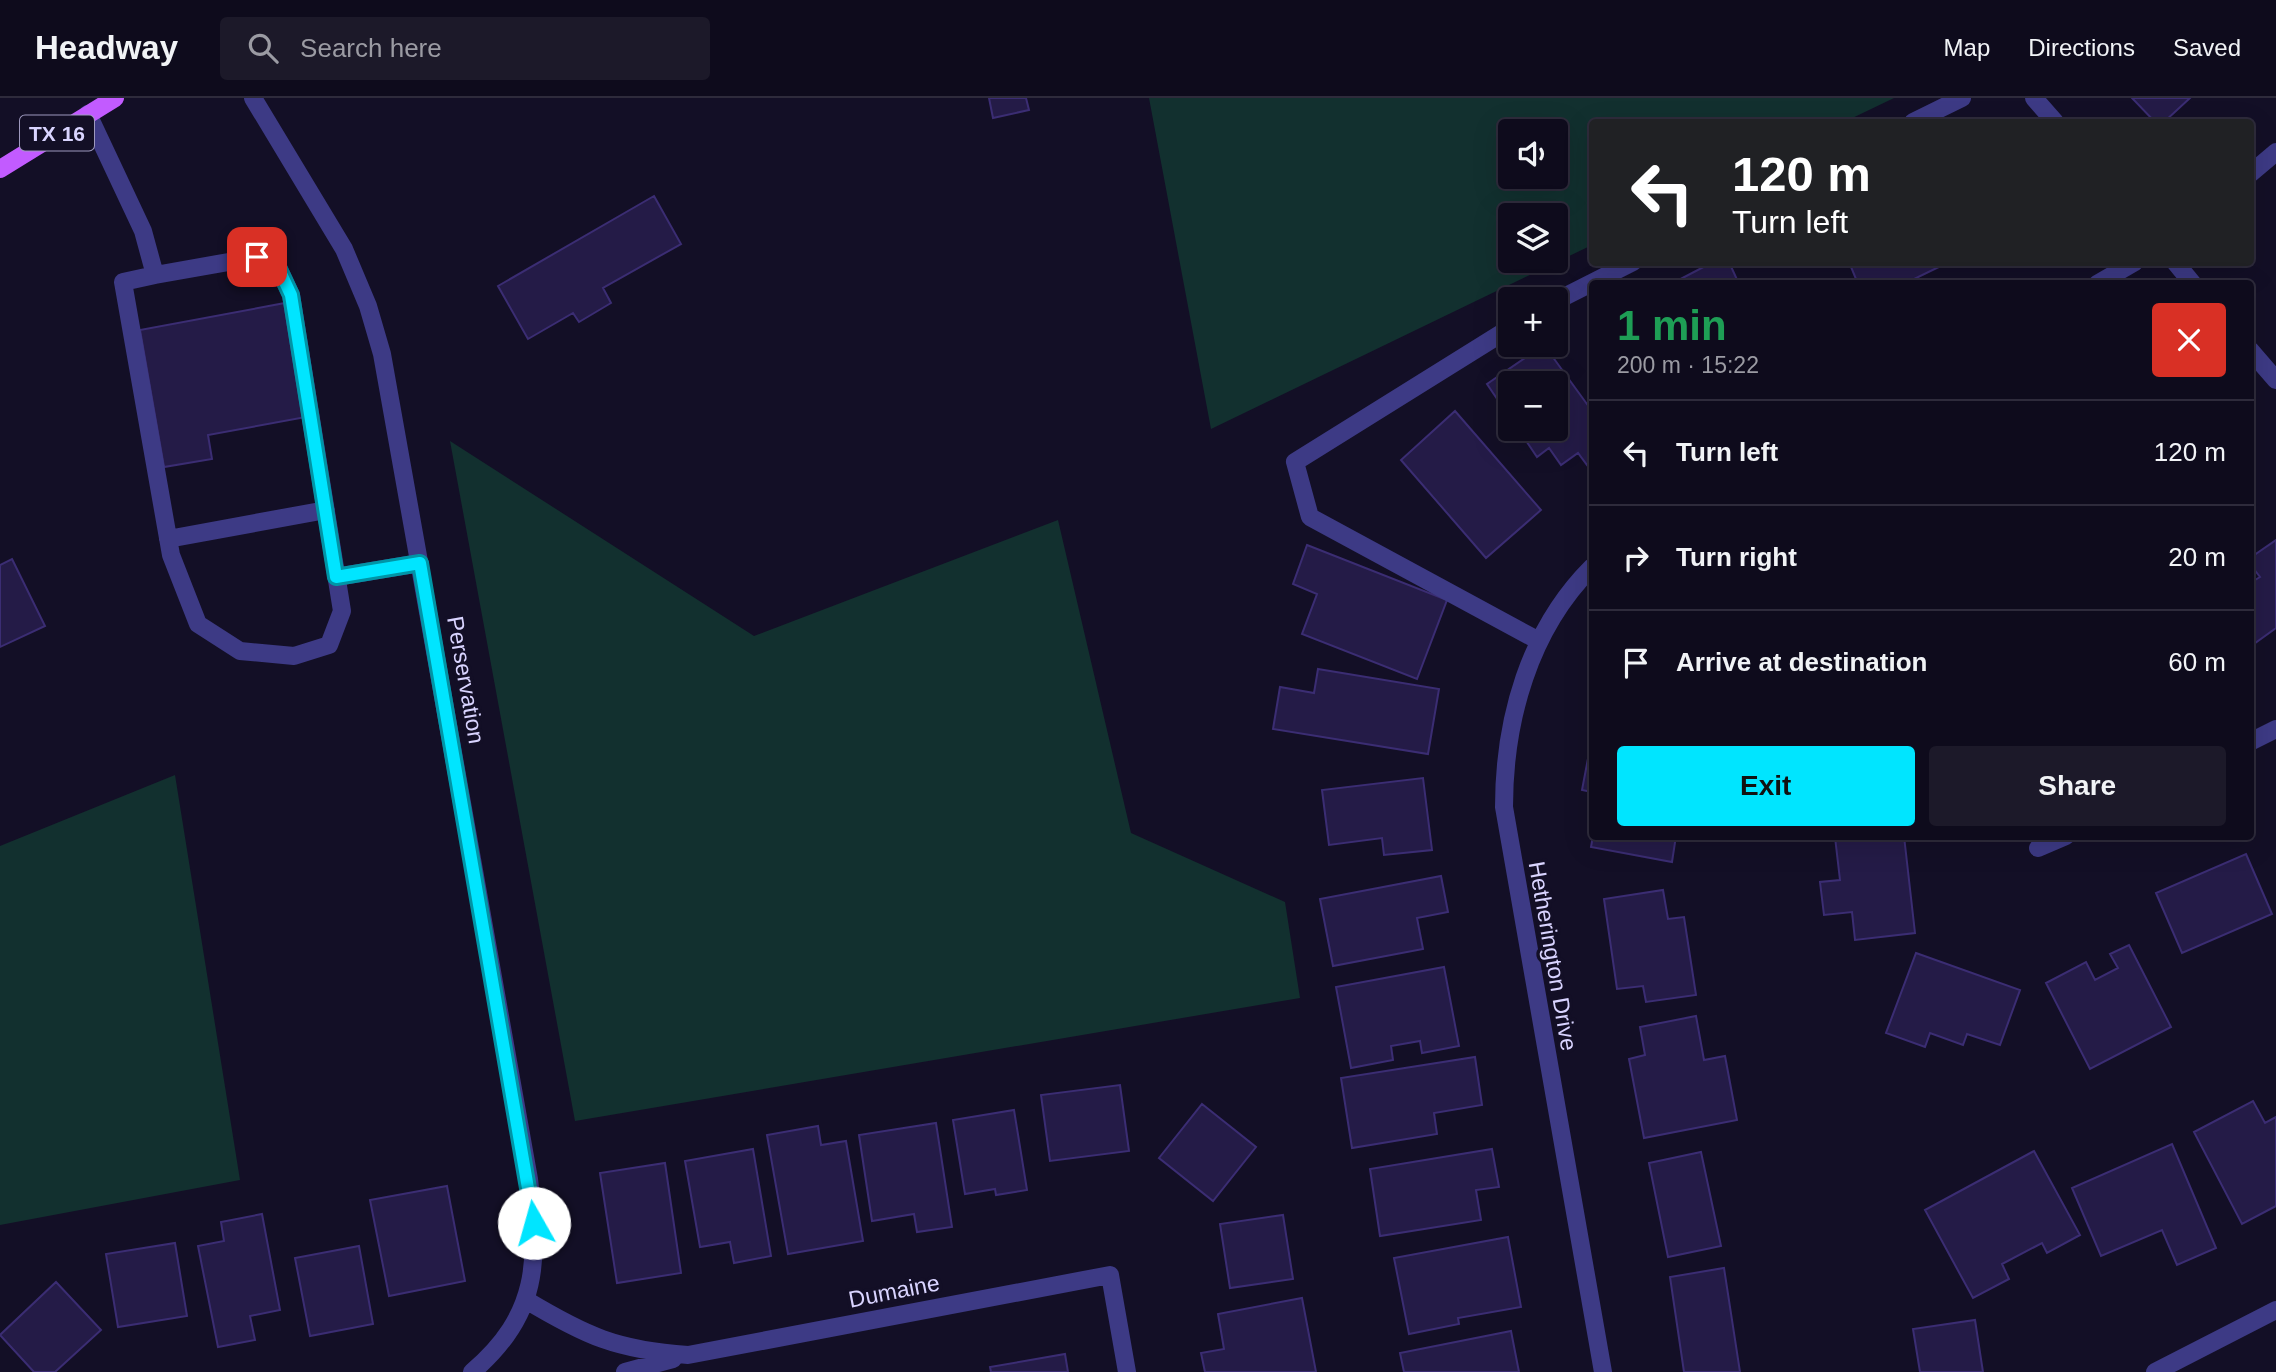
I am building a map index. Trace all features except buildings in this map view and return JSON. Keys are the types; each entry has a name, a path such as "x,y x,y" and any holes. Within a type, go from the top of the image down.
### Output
{"main road":[{"name":"TX 16","path":"0,169 115,98"}],"street":[{"name":"Perservation","path":"253,98 344,249 368,306 392,405 529,1179 535,1261 526,1300"},
{"path":"1919,119 1962,98"},
{"path":"2034,98 2052,119"},
{"path":"88,114 143,230 155,275"},
{"path":"2254,171 2276,152"},
{"path":"257,257 276,263 291,295 326,510 342,611 329,645 294,656 240,651 198,624 171,555 123,282 257,257"},
{"path":"1597,280 1625,266"},
{"path":"2103,280 2128,266"},
{"path":"2178,266 2190,280"},
{"path":"1568,295 1589,284"},
{"path":"1498,335 1294,462 1310,517 1539,641"},
{"path":"2254,355 2276,380"},
{"path":"168,539 326,510"},
{"path":"336,577 420,563"},
{"name":"Hetherington Drive","path":"1589,569 1576,583 1539,641 1515,705 1507,738 1504,807 1507,841 1603,1372"},
{"path":"2254,740 2276,729"},
{"path":"2038,848 2057,840"},
{"name":"Dumaine","path":"625,1372 688,1355 1110,1275 1127,1372"},
{"path":"472,1372 492,1355 511,1331 526,1300"},
{"name":"Dumaine","path":"526,1300 606,1343 649,1353 688,1355"},
{"path":"2155,1372 2276,1310"}],"green space":[{"path":"1149,98 1894,98 1850,119 1589,119 1589,246 1568,257 1568,203 1498,203 1498,273 1534,273 1505,287 1498,287 1498,290 1211,429"},
{"path":"450,441 754,636 1058,520 1131,833 1285,902 1300,998 575,1121"},
{"path":"175,775 240,1180 0,1225 0,846"}],"route":[{"path":"257,257 276,263 291,295 336,577 420,563 529,1179 534,1223"}]}
